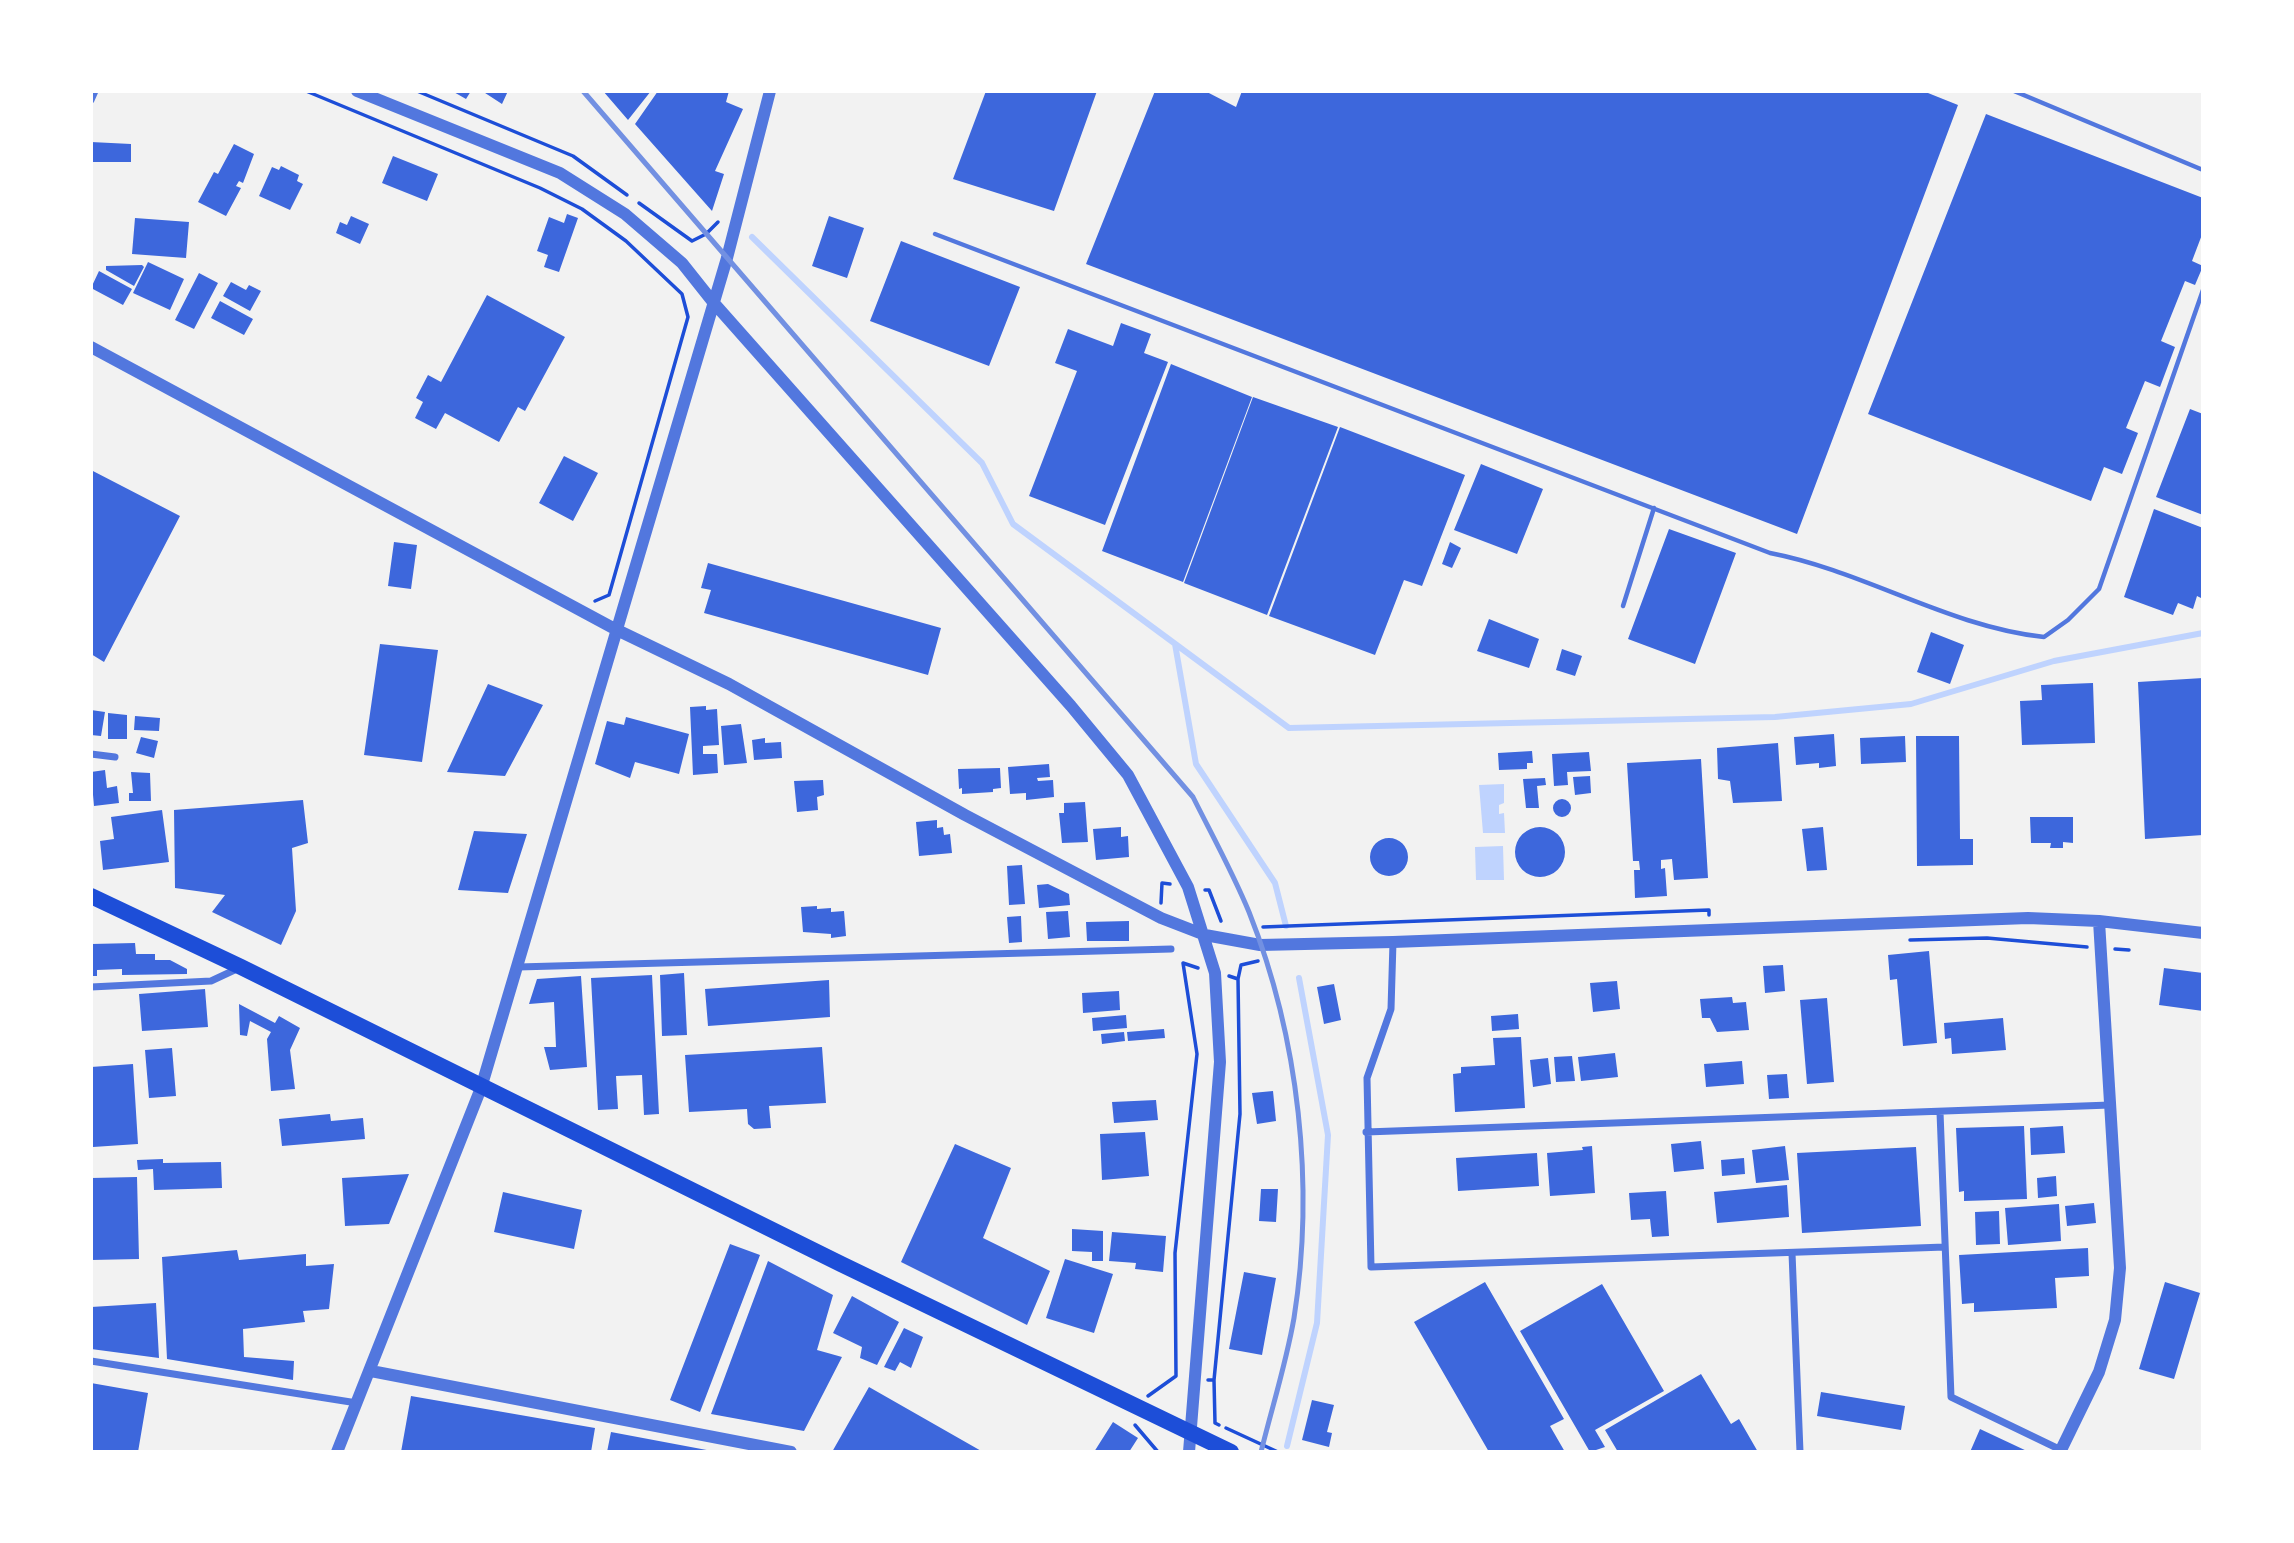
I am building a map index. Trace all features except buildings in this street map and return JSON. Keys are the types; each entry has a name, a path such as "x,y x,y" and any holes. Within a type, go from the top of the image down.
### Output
{"highway":[{"path":"91,896 1231,1452"}],"street":[{"path":"91,100 95,91"},
{"path":"357,91 560,173 625,214 682,263 713,302 1071,706 1128,775 1188,887 1215,973 1220,1062 1189,1452"},
{"path":"337,1452 481,1088 713,302 770,91"},
{"path":"91,348 615,629 729,684 1161,918 1205,935 1260,945 2028,918 2099,921 2203,933"},
{"path":"91,754 115,757"},
{"path":"1940,1112 1951,1397 2060,1451 2099,1373 2115,1320 2120,1268 2099,921"},
{"path":"1393,942 1391,1009 1367,1078 1366,1132 1371,1267 1945,1247"},
{"path":"518,967 1171,949"},
{"path":"91,987 211,981 241,967"},
{"path":"1366,1132 2110,1105"},
{"path":"1792,1254 1800,1452"},
{"path":"91,1361 358,1403"},
{"path":"371,1371 792,1452"}],"lane":[{"path":"2014,91 2203,170"},
{"path":"935,234 1770,553 1806,560 2007,633 2044,637 2068,620 2099,589 2203,290"},
{"path":"1623,606 1654,508"}],"path":[{"path":"306,91 527,183 582,209 626,241 682,293 688,317 609,595 594,601"},
{"path":"1273,927 1709,910 1711,930"},
{"path":"1904,940 1987,939 2129,950"},
{"path":"1238,979 1240,1114 1214,1381 1215,1423 1278,1452"},
{"path":"1150,1393 1176,1376 1214,1381"}],"water":[{"path":"1504,784 1504,803 1499,805 1499,814 1504,813 1505,833 1483,833 1479,785"},
{"path":"1503,846 1504,880 1476,880 1475,847"}],"waterway":[{"path":"752,237 982,463 1013,524 1289,728 1775,717 1911,704 2054,661 2203,633"},
{"path":"1175,644 1196,764 1275,883 1286,926"},
{"path":"1287,1446 1317,1323 1328,1135 1299,978"}],"railway":[{"path":"583,91 1193,797 1222,854 1249,912 1280,1010 1291,1061 1302,1164 1303,1216 1294,1318 1261,1452"}]}
